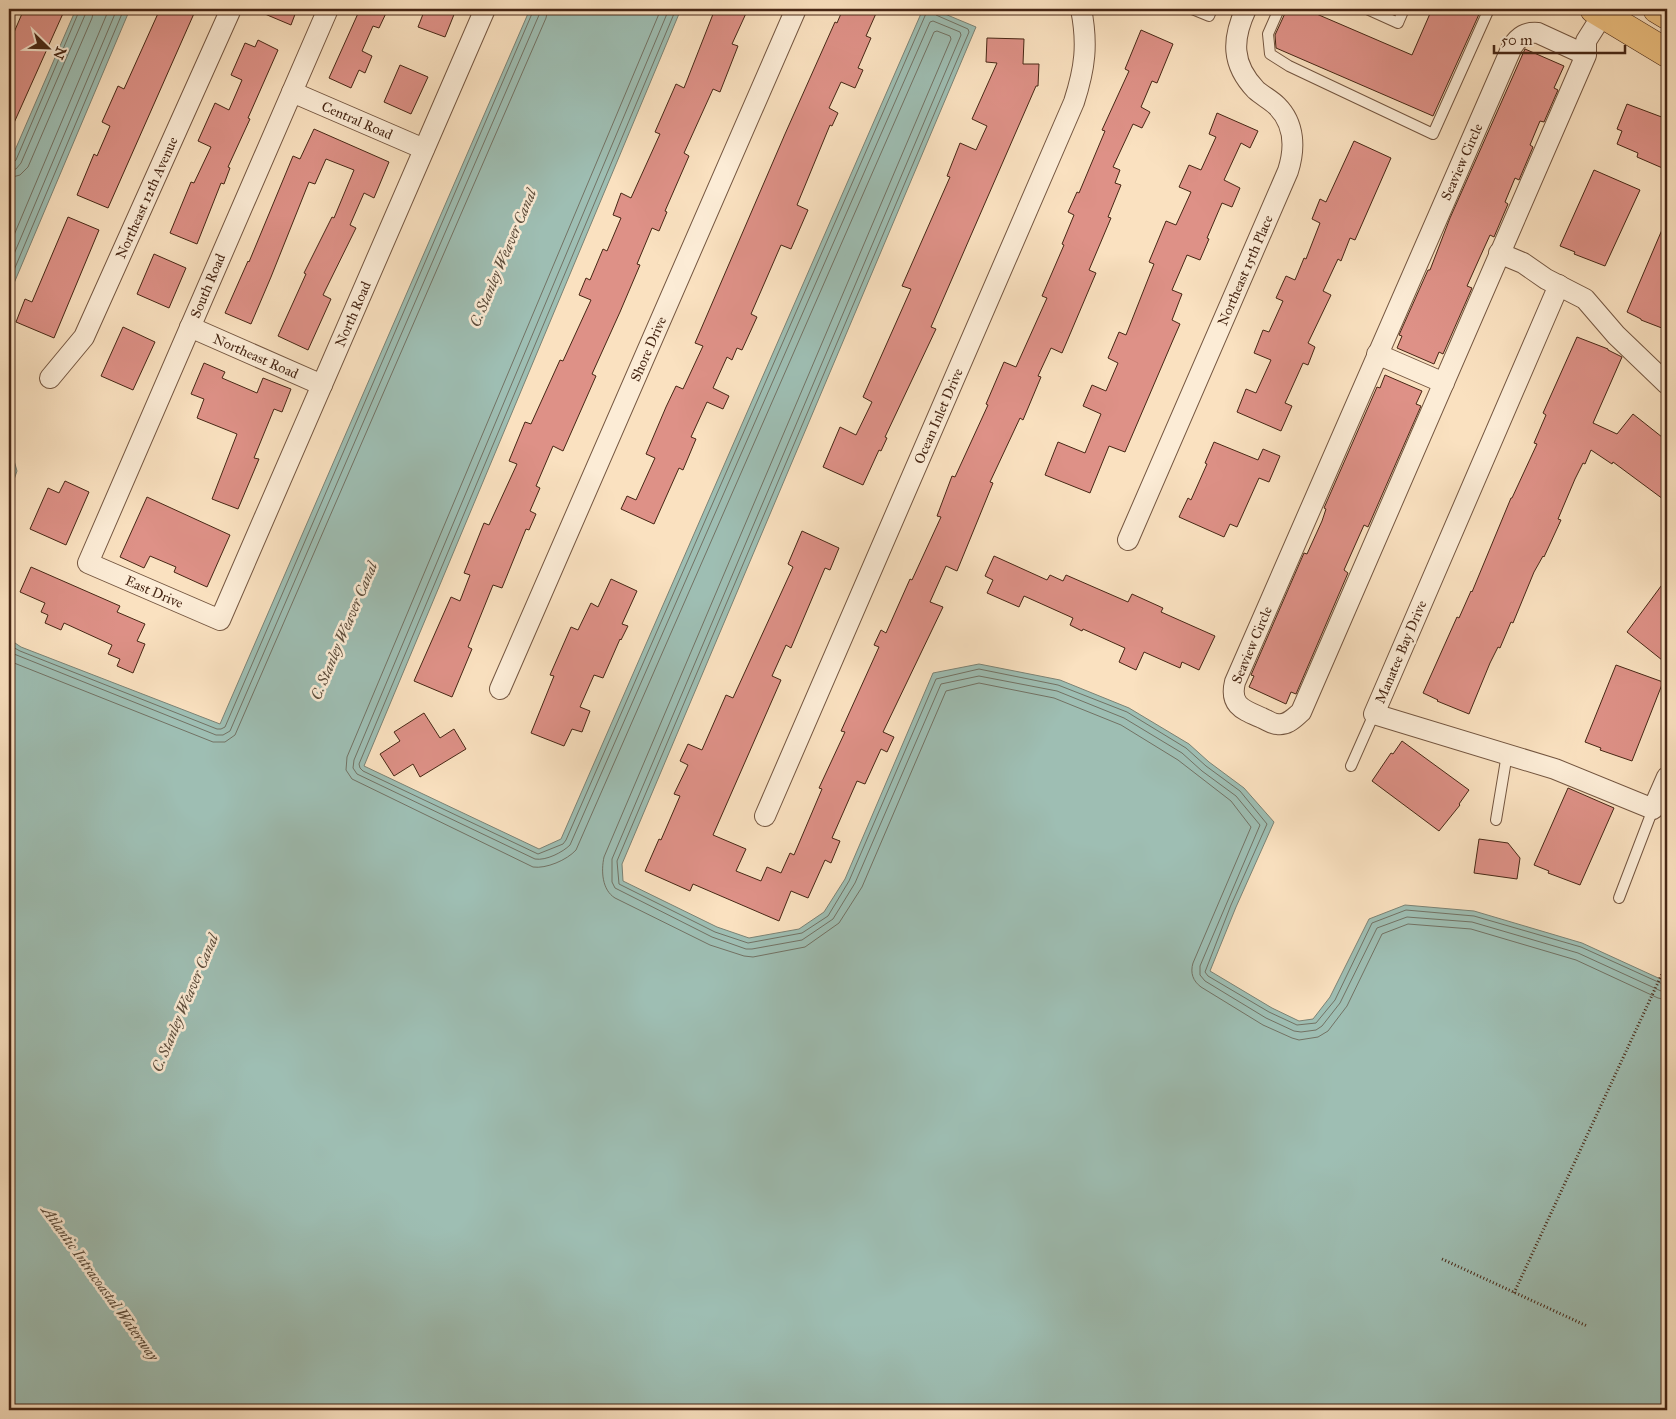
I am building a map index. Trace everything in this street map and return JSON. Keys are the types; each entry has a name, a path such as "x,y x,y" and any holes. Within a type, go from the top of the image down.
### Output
{"main road":[{"path":"1657,9 1667,15"},
{"path":"1599,12 1667,53"}],"street":[{"name":"Northeast 12th Avenue","path":"50,378 84,337 231,9"},
{"name":"South Road","path":"88,563 328,9"},
{"name":"North Road","path":"220,620 485,9"},
{"name":"Shore Drive","path":"500,689 796,9"},
{"name":"Ocean Inlet Drive","path":"765,816 1074,102 1082,79 1086,54 1085,30 1081,9"},
{"name":"Northeast 15th Place","path":"1128,540 1292,158 1293,144 1286,118 1278,107 1248,80 1239,62 1236,41 1238,27 1246,9"},
{"name":"Seaview Circle","path":"1586,55 1538,33 1530,32 1516,40 1235,682 1234,697 1238,705 1244,710 1277,724 1287,723 1301,712 1586,55 1586,40 1599,12"},
{"name":"Central Road","path":"292,92 424,150"},
{"path":"1499,253 1523,263 1546,279 1586,299 1616,335 1667,384"},
{"name":"Manatee Bay Drive","path":"1559,285 1374,714 1555,769 1653,809"},
{"name":"Northeast Road","path":"190,327 322,384"},
{"path":"1377,354 1444,383"},
{"name":"East Drive","path":"88,563 220,620"},
{"path":"1653,809 1667,777"}],"lane":[{"path":"1192,9 1209,16 1212,9"},
{"path":"1279,9 1268,34 1270,54 1289,66 1433,134 1488,9"},
{"path":"1367,9 1398,23 1404,9"},
{"path":"1351,766 1374,714"},
{"path":"1496,820 1506,754"},
{"path":"1619,898 1653,809"}],"path":[{"path":"1514,1293 1667,964"},
{"path":"1442,1259 1587,1326"}],"water":[{"path":"76,9 130,9 9,295 9,164"},
{"path":"530,9 681,9 364,766 539,849 561,839 923,9 933,9 976,27 622,864 623,881 717,927 749,938 799,929 824,912 845,879 933,673 979,664 1060,680 1129,708 1189,744 1209,762 1244,788 1274,822 1210,971 1272,1008 1299,1021 1313,1019 1330,997 1369,919 1405,905 1474,911 1582,943 1667,982 1667,1410 9,1410 9,639 21,647 220,724"},
{"path":"9,443 17,471 9,494"}],"building":[{"path":"24,9 65,9 9,134 9,44"},
{"path":"160,9 196,9 108,208 77,195 94,154 97,156 110,126 102,122 118,86 124,89"},
{"path":"253,9 297,9 291,25"},
{"path":"360,9 388,9 379,28 373,26 362,51 372,56 365,73 359,70 351,88 329,78"},
{"path":"425,9 447,9 455,12 445,37 418,27"},
{"path":"715,9 748,9 732,44 738,46 720,92 713,89 684,153 689,156 665,211 667,212 659,231 652,228 637,264 640,265 592,374 596,376 563,451 553,446 536,486 540,488 530,511 536,514 529,530 526,529 502,588 493,585 468,647 472,649 452,697 414,681 451,597 460,601 470,575 464,573 484,523 489,525 517,464 509,461 525,422 531,424 560,360 563,361 591,300 579,295 586,278 590,280 603,249 607,251 621,218 613,215 621,193 631,198 660,134 655,132 676,84 684,88"},
{"path":"843,9 878,9 866,36 871,38 858,68 863,70 855,88 841,82 829,108 838,113 832,126 830,125 797,205 808,210 791,249 781,245 751,314 757,317 742,350 737,348 732,360 727,357 713,388 729,396 723,409 707,402 691,437 696,439 683,470 679,468 654,524 621,509 627,496 636,500 655,458 646,454 676,386 683,389 703,346 695,343 785,134 835,22 837,23"},
{"path":"1287,9 1305,9 1412,55 1432,9 1473,9 1480,12 1433,116 1276,48 1275,35"},
{"path":"1141,30 1173,44 1157,83 1152,81 1141,107 1150,112 1142,128 1133,124 1113,167 1120,170 1115,183 1121,185 1108,217 1111,218 1089,270 1096,273 1062,353 1051,348 1038,376 1041,377 1023,420 1020,418 990,482 993,483 957,571 946,566 930,602 943,607 883,732 894,737 887,752 881,749 865,784 857,781 832,838 840,841 831,863 825,860 808,898 791,891 779,921 693,884 690,891 645,871 680,796 674,794 688,765 680,761 688,744 702,750 726,695 733,698 793,567 788,564 802,531 839,548 830,570 825,568 791,648 786,645 772,676 781,680 713,835 746,849 736,871 761,881 767,867 781,873 790,853 794,855 822,789 819,788 845,732 841,731 879,647 874,645 881,630 886,633 941,517 937,516 952,476 955,477 988,405 986,404 1004,362 1016,367 1047,298 1042,296 1064,245 1062,244 1074,215 1068,212 1077,192 1079,193 1105,131 1102,130 1129,71 1125,69"},
{"path":"987,38 1024,39 1023,64 1039,64 1038,86 1036,86 931,327 936,329 885,437 887,438 881,451 879,450 863,485 823,467 840,427 856,435 872,402 863,397 911,289 902,286 950,177 947,176 960,143 976,150 987,126 972,119 997,63 986,62"},
{"path":"258,40 278,50 228,167 230,168 224,184 221,183 197,244 170,233 191,182 194,183 211,147 198,141 215,103 229,110 242,80 231,75 245,43 255,47"},
{"path":"1525,49 1564,66 1554,88 1558,90 1544,122 1540,121 1530,145 1533,147 1519,180 1515,178 1505,202 1508,204 1494,237 1490,235 1467,286 1472,288 1443,354 1439,352 1434,364 1397,348 1402,336 1399,335 1428,270 1430,270 1450,218"},
{"path":"400,65 428,77 411,114 384,102"},
{"path":"1627,104 1667,119 1667,170 1637,157 1638,153 1617,144 1622,131 1617,129"},
{"path":"1217,113 1258,131 1250,148 1241,143 1224,180 1240,188 1232,207 1222,203 1200,260 1187,255 1172,290 1182,294 1172,320 1180,324 1125,452 1109,446 1090,493 1045,475 1058,442 1085,453 1101,414 1083,406 1092,385 1106,391 1118,363 1108,358 1119,332 1126,335 1154,264 1149,262 1166,221 1176,225 1191,192 1179,187 1189,165 1201,170 1216,137 1209,134"},
{"path":"314,129 389,162 374,198 364,193 350,225 356,228 323,295 331,299 308,350 278,336 306,274 304,273 332,217 334,218 354,170 326,159 315,184 309,182 251,324 225,313 249,262 293,156 300,159"},
{"path":"1354,141 1391,158 1355,240 1350,238 1341,261 1338,259 1323,291 1331,295 1308,343 1315,347 1308,365 1303,363 1285,403 1292,406 1281,431 1237,412 1246,389 1256,393 1271,360 1254,353 1263,330 1269,332 1283,301 1276,298 1286,276 1295,280 1304,258 1306,259 1320,223 1312,219 1320,199 1326,202"},
{"path":"1594,170 1640,190 1605,266 1574,254 1575,252 1560,246"},
{"path":"68,217 99,230 54,338 16,322 25,299 32,302"},
{"path":"1667,218 1667,330 1641,320 1627,312"},
{"path":"154,254 186,268 169,308 137,294"},
{"path":"123,327 155,342 133,390 101,376"},
{"path":"1577,337 1608,349 1622,357 1593,423 1617,434 1633,414 1667,441 1667,502 1613,462 1612,464 1591,450 1585,464 1583,463 1575,479 1558,519 1561,520 1544,557 1534,572 1513,623 1511,622 1500,648 1498,647 1490,663 1469,714 1423,693 1457,617 1459,618 1472,592 1511,498 1537,444 1534,443 1546,415 1543,413"},
{"path":"204,363 225,372 222,378 257,393 263,378 291,389 282,412 274,409 254,458 259,459 238,509 212,499 237,434 197,418 204,399 191,394"},
{"path":"1385,375 1422,391 1416,404 1421,406 1368,527 1364,525 1344,570 1348,573 1296,694 1291,692 1286,704 1249,687 1254,676 1251,675 1304,553 1307,554 1322,521 1326,509 1324,508 1377,387 1380,388"},
{"path":"1214,442 1258,460 1263,449 1280,456 1269,482 1259,478 1237,527 1230,524 1224,537 1179,517 1188,498 1191,500 1207,464 1205,463"},
{"path":"65,481 89,492 66,545 30,529 48,488 59,493"},
{"path":"147,497 230,535 207,587 174,572 176,567 150,556 144,568 120,557"},
{"path":"994,556 1047,580 1050,575 1063,581 1066,575 1128,602 1132,594 1163,608 1161,612 1215,636 1199,670 1182,662 1180,668 1144,652 1136,670 1119,662 1125,648 1070,625 1073,618 1024,596 1019,607 987,593 993,580 985,576"},
{"path":"31,567 120,606 117,612 145,624 137,641 145,644 133,673 117,666 120,659 108,654 112,645 64,623 61,630 45,623 48,615 41,612 45,603 20,592"},
{"path":"1667,578 1667,664 1627,632"},
{"path":"611,579 637,591 622,624 628,626 620,639 603,678 594,675 580,707 590,711 582,732 572,729 564,746 531,733 554,676 550,675 571,627 578,630 591,603 598,607"},
{"path":"1616,665 1663,682 1632,761 1600,750 1601,748 1585,742"},
{"path":"424,713 440,738 454,729 466,749 420,777 413,764 394,776 380,754 400,741 394,732"},
{"path":"1402,741 1469,790 1460,805 1439,831 1372,781 1391,753 1393,754"},
{"path":"1568,788 1614,808 1580,885 1548,873 1549,871 1534,865"},
{"path":"1479,839 1508,843 1520,858 1517,879 1474,873"}],"water label":[{"name":"C. Stanley Weaver Canal","path":"503,258"},
{"name":"C. Stanley Weaver Canal","path":"344,631"},
{"name":"C. Stanley Weaver Canal","path":"185,1003"},
{"name":"Atlantic Intracoastal Waterway","path":"100,1283"}]}
